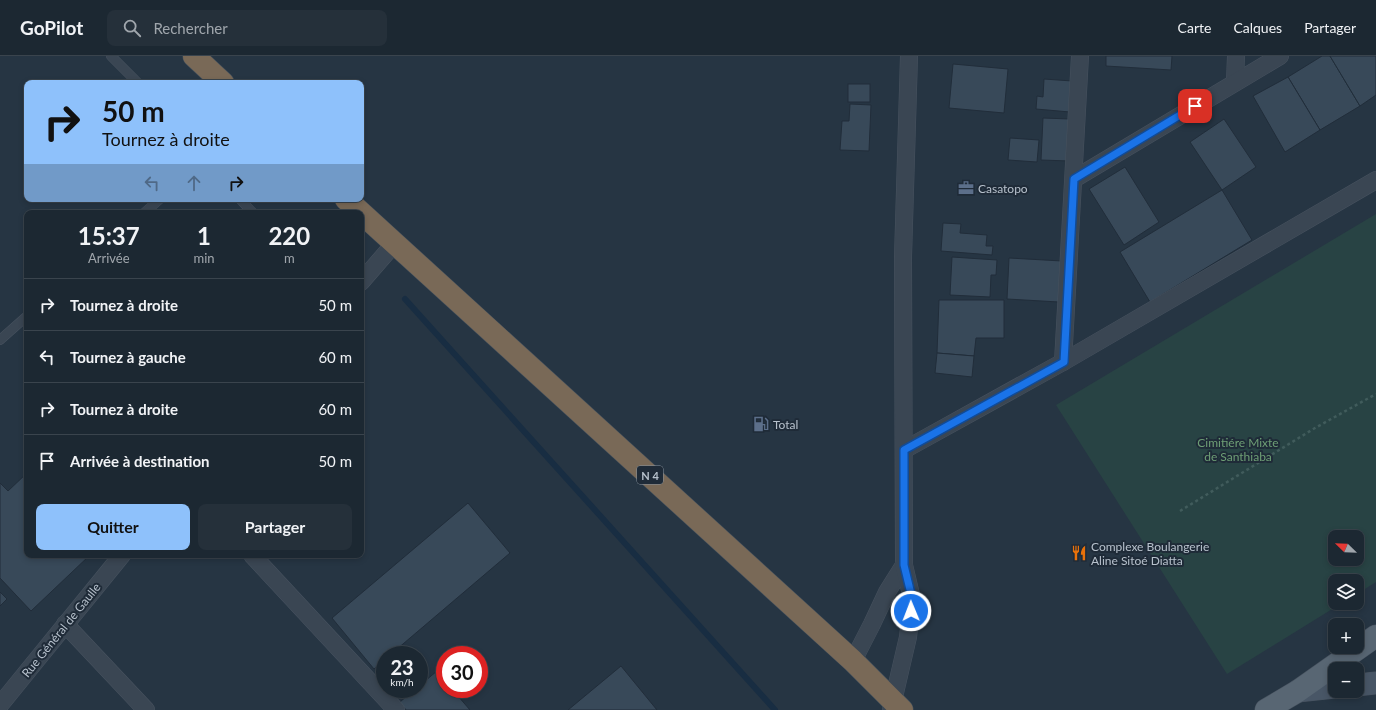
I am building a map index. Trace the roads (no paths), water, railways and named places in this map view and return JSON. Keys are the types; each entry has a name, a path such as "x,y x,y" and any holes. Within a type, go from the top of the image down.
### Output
{"highway":[{"path":"194,56 219,80"},
{"name":"N 4","path":"349,202 358,210"},
{"name":"N 4","path":"364,216 853,661 895,707"}],"main road":[{"path":"1364,644 1376,636"},
{"path":"1266,710 1298,691 1349,654"}],"street":[{"path":"895,707 908,637 912,598 904,565 903,264 909,56"},
{"path":"1064,362 1080,56"},
{"path":"1236,56 1236,82"},
{"path":"1074,179 1280,56"},
{"path":"904,450 1064,362 1376,180"},
{"path":"364,279 394,244"},
{"name":"Rue Général de Gaulle","path":"0,705 120,558"},
{"path":"255,558 396,710"},
{"path":"853,661 887,592 904,565"},
{"path":"65,624 146,710"},
{"path":"1364,652 1376,651"},
{"path":"1364,684 1376,683"},
{"path":"1298,691 1328,688"}],"lane":[{"path":"111,56 135,80"},
{"path":"147,210 157,202"},
{"path":"243,202 250,210"},
{"path":"0,340 24,319"}],"waterway":[{"path":"405,299 775,710"}],"place":[{"name":"Casatopo","path":"966,188"},
{"name":"Total","path":"761,424"},
{"name":"Complexe Boulangerie Aline Sitoé Diatta","path":"1079,553"}],"park label":[{"name":"Cimitiére Mixte de Santhiaba","path":"1238,449"}]}
